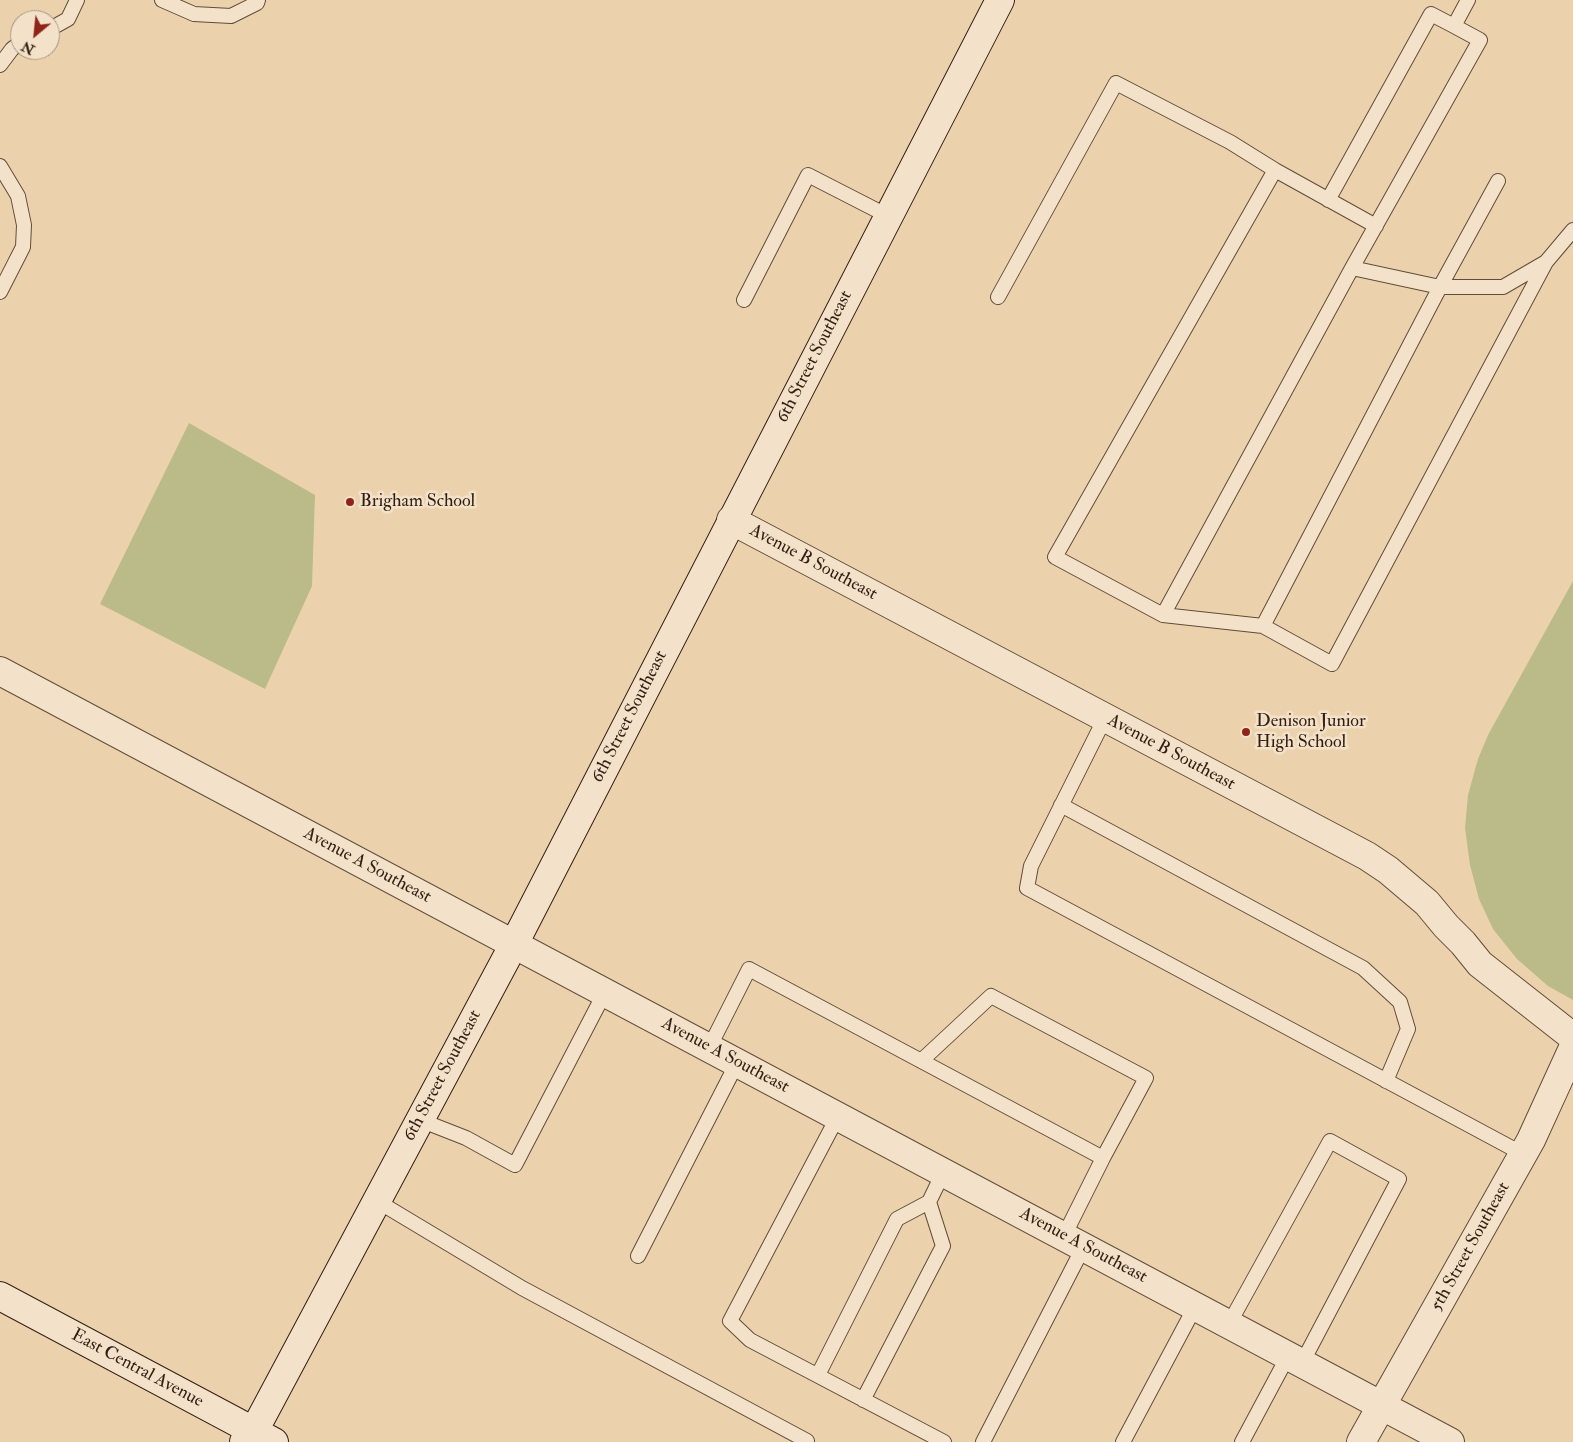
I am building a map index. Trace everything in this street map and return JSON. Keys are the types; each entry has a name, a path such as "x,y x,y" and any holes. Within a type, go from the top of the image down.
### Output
{"street":[{"name":"6th Street Southeast","path":"257,1438 377,1201 514,944 1000,0"},
{"name":"Avenue B Southeast","path":"731,520 1367,856 1388,870 1427,903 1480,964 1573,1037"},
{"name":"Avenue A Southeast","path":"0,670 1450,1442"},
{"name":"5th Street Southeast","path":"1361,1442 1531,1140 1573,1048"},
{"name":"East Central Avenue","path":"0,1296 257,1438"}],"lane":[{"path":"60,23 68,19 77,0"},
{"path":"162,0 194,14 231,16 258,0"},
{"path":"1454,26 1468,0"},
{"path":"1163,615 1352,268 1480,40 1431,14 1328,200"},
{"path":"0,65 10,52"},
{"path":"998,297 1116,83 1230,142 1275,170 1376,226"},
{"path":"0,166 18,196 24,225 23,248 0,292"},
{"path":"1275,170 1055,557 1163,615 1262,626 1332,664 1546,262 1573,230"},
{"path":"744,300 808,175 888,216"},
{"path":"1262,626 1440,287 1498,181"},
{"path":"1352,268 1440,287 1503,287 1546,262"},
{"path":"1105,718 1031,866 1027,888 1523,1154"},
{"path":"1061,805 1363,968 1400,1002 1408,1029 1386,1081"},
{"path":"708,1048 749,969 1102,1158"},
{"path":"420,1120 466,1138 515,1165 604,992"},
{"path":"921,1061 991,996 1146,1078 1102,1158 1074,1241 983,1442"},
{"path":"638,1256 737,1063"},
{"path":"838,1116 730,1321 750,1340 944,1442"},
{"path":"1229,1324 1330,1141 1399,1179 1295,1360 1242,1442"},
{"path":"818,1375 897,1219 929,1202 943,1172"},
{"path":"377,1201 531,1292 807,1441"},
{"path":"863,1400 943,1246 929,1202"},
{"path":"1123,1442 1195,1306"}],"green space":[{"path":"189,423 315,495 312,586 265,689 100,604"},
{"path":"1573,581 1573,1000 1548,986 1517,959 1493,929 1479,899 1470,865 1465,828 1468,795 1478,759 1488,735"}],"place":[{"name":"Brigham School","path":"350,502"},
{"name":"Denison Junior High School","path":"1246,732"}]}
